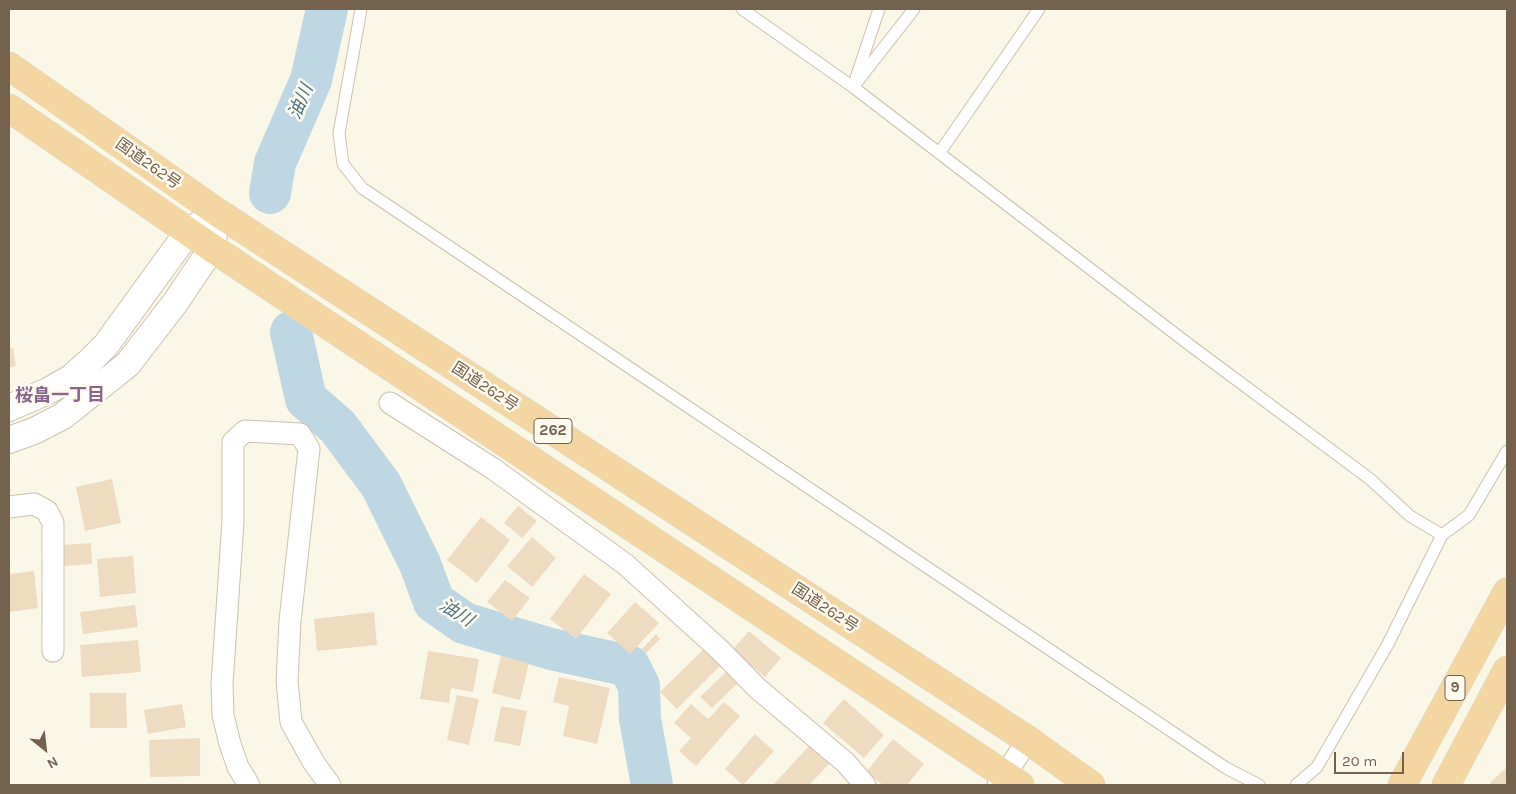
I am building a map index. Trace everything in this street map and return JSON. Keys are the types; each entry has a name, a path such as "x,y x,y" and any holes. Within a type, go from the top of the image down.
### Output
{"highway":[{"name":"国道262号","path":"13,69 217,212 1028,740 1091,785"},
{"name":"国道262号","path":"9,108 188,232 1007,782"},
{"name":"9","path":"1402,785 1507,592"},
{"name":"9","path":"1446,785 1507,670"}],"street":[{"path":"9,408 22,404 64,382 90,361 106,345 188,232 217,212"},
{"path":"9,440 34,431 63,416 128,364 175,303 212,248 217,212"},
{"path":"390,403 492,468 625,564 720,650 757,688 846,762 865,785"},
{"path":"249,785 238,767 230,744 223,715 222,684 233,521 233,442 245,431 300,434 309,449 290,621 287,681 291,722 314,763 330,785"},
{"path":"9,507 34,504 47,511 53,523 53,651"},
{"path":"1007,782 1028,740"}],"lane":[{"path":"361,9 339,133 343,164 362,188 1226,768 1259,785"},
{"path":"742,9 853,87 940,152 1191,346 1370,479 1410,516 1442,536"},
{"path":"853,87 879,9"},
{"path":"853,87 914,9"},
{"path":"940,152 1039,9"},
{"path":"1296,785 1317,767 1388,644 1442,536 1469,515 1507,451"}],"building":[{"path":"13,348 16,366 9,368 9,349"},
{"path":"112,479 121,523 85,531 76,487"},
{"path":"518,506 537,521 522,538 504,523"},
{"path":"481,517 510,540 477,583 447,560"},
{"path":"532,537 556,558 532,587 507,566"},
{"path":"91,543 92,564 64,566 62,545"},
{"path":"133,556 136,593 100,597 97,559"},
{"path":"34,571 38,608 9,612 9,574"},
{"path":"584,574 611,594 576,639 550,619"},
{"path":"505,580 530,598 512,621 487,602"},
{"path":"635,602 659,623 630,654 607,633"},
{"path":"135,605 138,627 83,634 80,612"},
{"path":"374,612 377,645 317,651 314,619"},
{"path":"749,631 781,658 765,677 732,650"},
{"path":"656,634 660,639 646,653 642,649"},
{"path":"138,640 141,672 82,677 80,645"},
{"path":"706,647 722,664 677,709 660,692"},
{"path":"428,651 479,659 473,692 451,688 449,703 420,699"},
{"path":"501,656 529,663 520,700 492,693"},
{"path":"730,668 742,679 712,708 700,697"},
{"path":"559,677 610,688 597,744 563,736 569,706 553,702"},
{"path":"90,693 126,693 127,728 90,728"},
{"path":"457,695 479,699 469,745 447,740"},
{"path":"844,699 884,735 864,758 823,723"},
{"path":"724,702 740,716 696,766 679,751 691,738 674,723 691,704 708,719"},
{"path":"182,704 186,727 148,734 144,710"},
{"path":"501,706 527,711 520,746 494,741"},
{"path":"755,734 774,751 743,785 725,769"},
{"path":"200,738 200,776 150,777 149,740"},
{"path":"893,739 924,764 907,785 883,785 866,772"},
{"path":"810,745 830,763 809,785 773,785"},
{"path":"1507,767 1507,785 1492,785 1490,783"}],"waterway":[{"name":"油川","path":"270,193 275,163 311,80 327,9"},
{"name":"油川","path":"291,332 306,399 338,427 381,485 420,564 434,602 464,623 551,649 629,666 639,686 640,719 652,785"}],"district":[{"name":"桜畠一丁目","path":"60,396"}]}
